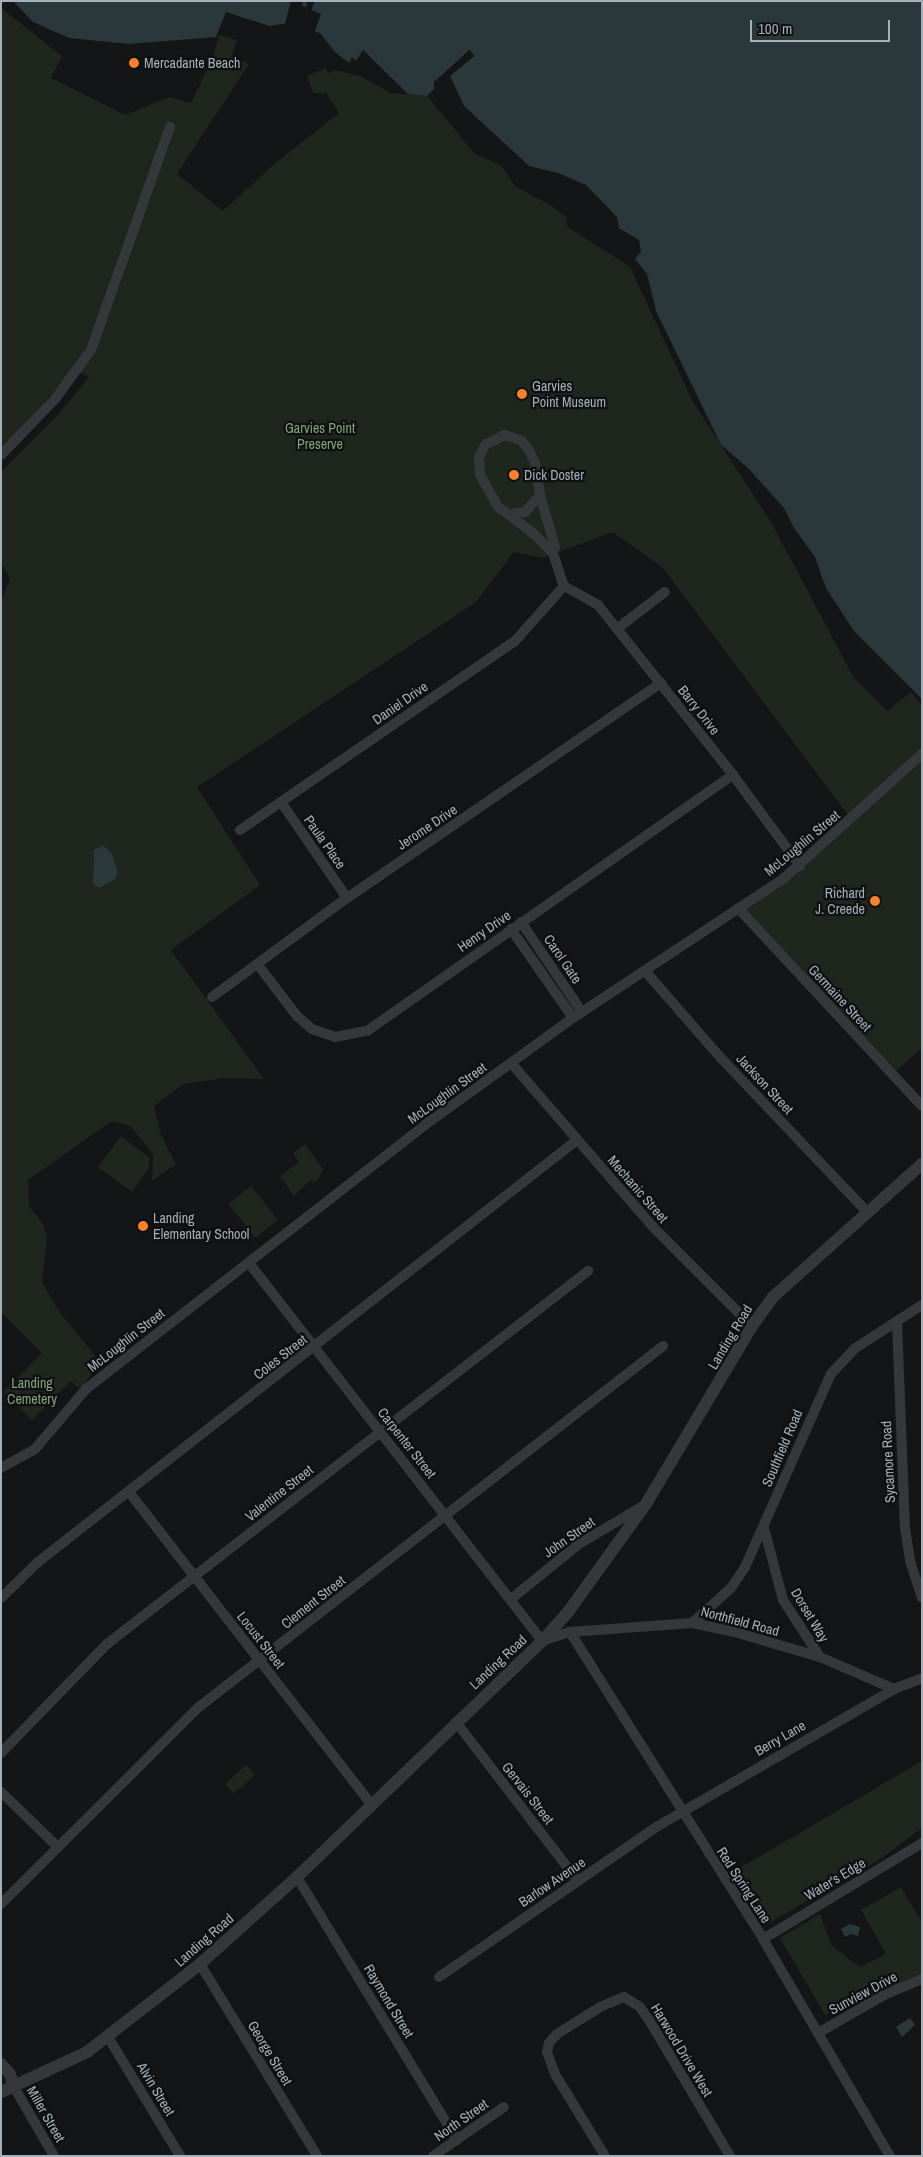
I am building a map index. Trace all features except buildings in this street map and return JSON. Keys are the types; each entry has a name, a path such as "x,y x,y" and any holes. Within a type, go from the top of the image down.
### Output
{"street":[{"path":"1,455 75,374 91,350 170,127"},
{"path":"553,553 554,547 540,495 535,463 522,441 505,435 490,440 479,457 480,474 493,502 533,532 553,553 564,586"},
{"path":"508,514 525,512 540,495"},
{"name":"Barry Drive","path":"564,586 598,605 618,628 733,775 800,866"},
{"name":"Daniel Drive","path":"240,830 515,641 564,586"},
{"path":"618,628 665,592"},
{"name":"Jerome Drive","path":"212,997 347,898 661,683"},
{"name":"McLoughlin Street","path":"1,1468 34,1449 86,1389 425,1125 578,1015 800,866 922,754"},
{"name":"Henry Drive","path":"258,965 308,1026 335,1037 355,1035 367,1031 733,775"},
{"name":"Paula Place","path":"281,802 347,898"},
{"name":"Germaine Street","path":"738,908 922,1106"},
{"name":"Carol Gate","path":"521,922 578,1015"},
{"name":"Carol Gate","path":"511,929 578,1015"},
{"name":"Jackson Street","path":"645,971 721,1058 867,1212"},
{"name":"Mechanic Street","path":"511,1063 655,1230 752,1326"},
{"name":"Coles Street","path":"1,1598 38,1562 314,1348 577,1140"},
{"name":"Landing Road","path":"1,2092 77,2058 108,2037 200,1964 297,1877 542,1641 568,1612 646,1504 752,1326 796,1274 922,1164"},
{"name":"Carpenter Street","path":"249,1263 542,1641"},
{"name":"Valentine Street","path":"1,1753 107,1644 588,1271"},
{"name":"Southfield Road","path":"692,1623 731,1588 764,1528 831,1374 854,1349 922,1305"},
{"name":"Sycamore Road","path":"897,1322 905,1528 911,1564 922,1598"},
{"name":"Clement Street","path":"1,1904 170,1732 663,1346"},
{"name":"Locust Street","path":"129,1492 372,1805"},
{"name":"John Street","path":"511,1599 578,1544 646,1504"},
{"name":"Dorset Way","path":"764,1528 782,1600 820,1657"},
{"name":"Northfield Road","path":"542,1641 570,1632 692,1623 735,1632 820,1657 894,1689"},
{"name":"Red Spring Lane","path":"570,1632 681,1812 763,1939 890,2156"},
{"path":"894,1689 922,1678"},
{"name":"Berry Lane","path":"681,1812 894,1689"},
{"name":"Gervais Street","path":"456,1722 578,1881"},
{"path":"1,1792 58,1847"},
{"name":"Barlow Avenue","path":"439,1977 681,1812"},
{"name":"Water's Edge","path":"763,1939 922,1843"},
{"name":"Raymond Street","path":"297,1877 457,2140"},
{"name":"George Street","path":"200,1964 317,2156"},
{"name":"Sunview Drive","path":"818,2033 884,1995 922,1979"},
{"name":"Harwood Drive West","path":"605,2156 555,2074 547,2052 548,2043 557,2034 600,2006 615,1999 632,2000 648,2020 730,2156"},
{"name":"Alvin Street","path":"108,2037 180,2156"},
{"path":"1,2064 10,2074 14,2086"},
{"name":"Miller Street","path":"14,2086 54,2156"},
{"name":"North Street","path":"433,2156 504,2107"}],"green space":[{"name":"Garvies Point Preserve","path":"1,8 62,56 51,78 125,115 169,97 191,103 213,57 219,35 237,40 232,54 249,64 177,174 223,211 272,166 339,113 326,93 313,93 307,76 325,68 328,73 335,70 360,76 391,93 427,96 475,154 501,165 516,187 550,205 565,216 568,227 630,267 693,402 771,522 854,678 887,711 911,692 922,706 922,1048 893,1074 740,909 851,819 663,568 613,532 542,558 514,552 475,603 197,787 260,885 171,950 264,1079 223,1078 184,1084 154,1106 161,1135 176,1164 152,1181 153,1154 130,1126 112,1121 28,1180 29,1206 43,1224 47,1239 42,1282 58,1310 100,1362 80,1390 71,1381 32,1420 4,1392 42,1353 1,1312 1,601 10,579 1,562 1,472 58,415 89,377 72,370 1,454"},
{"path":"121,1136 149,1157 149,1168 132,1192 98,1167"},
{"path":"305,1144 323,1169 317,1181 308,1182 294,1196 280,1176 299,1162 293,1153"},
{"path":"251,1186 278,1219 256,1238 228,1204"},
{"path":"922,1761 922,1828 879,1860 767,1924 735,1871"},
{"path":"246,1765 255,1775 234,1793 225,1784"},
{"path":"901,1887 922,1922 922,1974 825,2015 780,1938 820,1914 831,1945 860,1967 886,1954 861,1910"}],"shaded area":[{"path":"13,1 922,1 922,699 854,631 826,588 815,557 794,528 784,508 747,467 721,445 656,311 647,274 635,259 641,252 639,240 619,228 617,217 586,185 558,173 529,166 464,106 450,76 474,56 470,50 434,82 434,89 427,96 408,94 363,50 356,61 352,57 349,63 335,52 320,33 282,24 269,26 226,12 216,37 129,44 69,38 33,22"},
{"path":"103,845 112,854 118,873 115,879 99,888 93,884 94,850"},
{"path":"850,1924 860,1927 858,1936 851,1934 845,1937 841,1929"},
{"path":"910,2018 915,2025 902,2037 896,2027"}],"pier":[{"path":"291,1 303,1 302,6 307,7 306,1 315,1 311,10 321,14 314,34 284,27"},
{"path":"469,50 474,56 448,77 471,55 469,53 434,89 434,83"}],"place":[{"name":"Mercadante Beach","path":"134,63"},
{"name":"Garvies Point Museum","path":"522,394"},
{"name":"Dick Doster","path":"514,475"},
{"name":"Richard J. Creede","path":"875,901"},
{"name":"Landing Elementary School","path":"143,1226"}],"park label":[{"name":"Landing Cemetery","path":"32,1392"}]}
